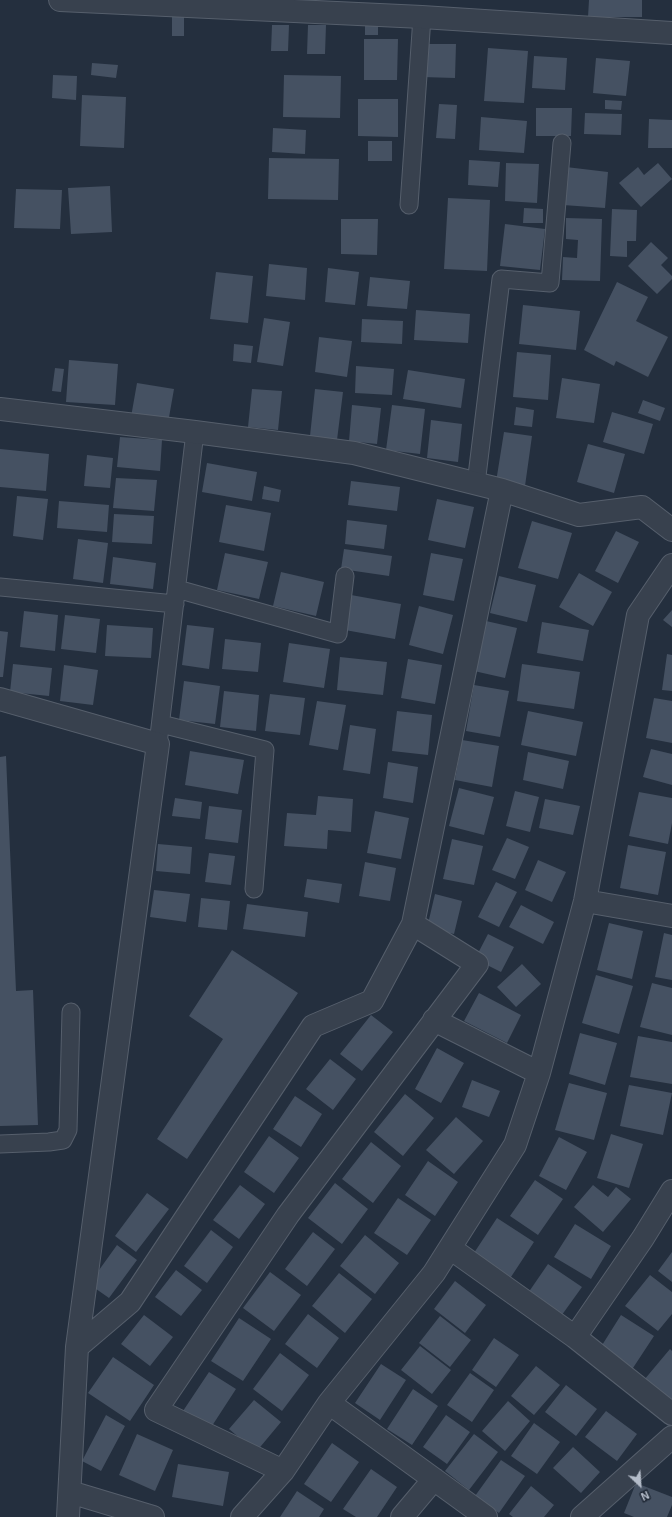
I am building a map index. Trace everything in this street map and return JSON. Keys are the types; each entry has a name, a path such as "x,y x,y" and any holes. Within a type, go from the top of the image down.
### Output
{"street":[{"path":"60,0 422,17 672,33"},
{"path":"0,409 195,432 354,453 502,490 579,515 642,507 672,530"},
{"path":"77,1347 130,1302 313,1026 372,1001 413,924 502,490"},
{"path":"242,1517 283,1471 329,1403 434,1273 515,1145 539,1073 584,901 638,615 672,565"},
{"path":"0,700 159,734 77,1347 68,1517"},
{"path":"584,901 672,916"},
{"path":"283,1471 156,1410 288,1215 477,964 413,924"},
{"path":"434,1020 539,1073"},
{"path":"575,1337 643,1238 672,1191"},
{"path":"450,1248 575,1337 672,1414"},
{"path":"329,1403 486,1517"},
{"path":"582,1517 672,1437"},
{"path":"402,1517 434,1479"},
{"path":"70,1492 153,1517"}],"lane":[{"path":"409,204 422,17"},
{"path":"476,484 501,279 550,282 562,143"},
{"path":"195,432 159,734 265,750 254,889"},
{"path":"0,587 176,596 338,634 345,576"},
{"path":"0,1144 63,1140 68,1130 71,1012"}],"building":[{"path":"589,0 642,0 642,17 588,17"},
{"path":"172,11 184,11 184,36 172,36"},
{"path":"365,22 378,23 378,35 365,35"},
{"path":"272,25 289,25 288,51 271,51"},
{"path":"308,25 326,25 325,54 307,54"},
{"path":"364,39 398,39 397,80 364,80"},
{"path":"424,44 456,44 455,78 422,77"},
{"path":"488,48 528,51 524,103 484,101"},
{"path":"534,56 567,58 565,90 532,88"},
{"path":"596,58 630,61 626,96 593,93"},
{"path":"92,63 118,65 116,78 91,75"},
{"path":"53,75 77,76 76,100 52,98"},
{"path":"284,75 341,76 340,118 283,117"},
{"path":"82,95 126,97 124,148 80,146"},
{"path":"358,99 398,99 398,137 358,136"},
{"path":"605,100 622,101 621,110 605,109"},
{"path":"439,104 457,105 455,139 436,138"},
{"path":"536,108 572,108 571,136 536,136"},
{"path":"585,113 622,114 621,135 584,134"},
{"path":"481,117 527,121 524,153 479,150"},
{"path":"649,119 672,120 672,148 648,148"},
{"path":"273,128 306,130 305,154 272,152"},
{"path":"368,141 392,141 392,161 368,161"},
{"path":"269,158 339,159 338,200 268,199"},
{"path":"469,160 500,162 498,187 468,185"},
{"path":"506,163 539,164 537,203 505,201"},
{"path":"658,163 672,179 641,207 619,183 638,167 644,175"},
{"path":"566,167 608,172 605,208 563,205"},
{"path":"110,186 112,232 71,234 68,188"},
{"path":"16,189 62,190 60,229 14,228"},
{"path":"448,198 490,200 487,271 444,269"},
{"path":"524,208 543,209 543,223 523,223"},
{"path":"612,209 637,210 636,241 627,241 627,257 610,256"},
{"path":"566,218 602,219 600,281 562,280 563,257 577,258 578,240 566,239"},
{"path":"341,219 378,219 377,255 341,254"},
{"path":"505,224 545,229 540,270 500,266"},
{"path":"651,242 668,258 661,265 672,276 672,279 657,294 628,266"},
{"path":"269,264 307,268 305,300 266,296"},
{"path":"328,268 359,272 355,305 325,302"},
{"path":"216,272 253,276 248,323 210,319"},
{"path":"370,277 410,281 407,309 367,306"},
{"path":"617,282 648,297 636,321 668,337 648,377 616,361 614,366 584,350"},
{"path":"523,305 580,311 576,350 519,344"},
{"path":"416,310 470,314 468,343 414,340"},
{"path":"264,318 290,322 283,366 257,362"},
{"path":"362,319 403,321 402,344 361,342"},
{"path":"319,337 352,341 347,377 315,372"},
{"path":"234,344 253,346 251,363 233,361"},
{"path":"517,352 551,355 548,400 513,397"},
{"path":"69,360 118,364 115,405 66,402"},
{"path":"356,366 394,369 392,395 355,393"},
{"path":"55,368 64,369 61,392 52,391"},
{"path":"408,370 465,379 461,408 403,399"},
{"path":"562,378 600,384 594,423 556,418"},
{"path":"137,383 174,389 168,423 131,417"},
{"path":"252,389 282,391 278,430 248,427"},
{"path":"315,389 343,392 337,440 310,436"},
{"path":"643,400 665,408 660,421 638,413"},
{"path":"352,405 381,408 377,444 349,441"},
{"path":"392,405 425,409 420,454 386,450"},
{"path":"516,407 534,410 532,427 514,425"},
{"path":"612,412 653,424 644,454 603,442"},
{"path":"431,420 462,424 458,462 427,458"},
{"path":"504,432 532,436 525,486 496,482"},
{"path":"120,437 162,440 160,471 117,467"},
{"path":"588,444 625,454 614,493 577,482"},
{"path":"0,449 49,454 46,491 0,487"},
{"path":"87,455 113,458 110,488 84,486"},
{"path":"207,463 257,472 252,501 202,492"},
{"path":"116,478 157,480 154,511 113,508"},
{"path":"351,481 400,487 397,511 348,505"},
{"path":"264,486 281,490 279,502 262,499"},
{"path":"17,496 48,499 43,540 13,536"},
{"path":"437,499 474,507 465,548 428,540"},
{"path":"59,501 109,505 107,532 57,528"},
{"path":"226,505 271,513 264,551 219,542"},
{"path":"114,514 154,516 152,544 112,542"},
{"path":"347,520 387,525 384,549 345,544"},
{"path":"532,521 572,533 558,579 518,568"},
{"path":"616,531 639,542 618,583 595,571"},
{"path":"78,539 108,543 103,583 73,579"},
{"path":"344,549 392,556 389,576 341,569"},
{"path":"225,553 268,562 259,599 217,590"},
{"path":"431,553 463,559 454,601 423,595"},
{"path":"113,557 156,563 153,589 110,584"},
{"path":"281,572 324,582 316,616 273,606"},
{"path":"579,573 612,592 593,626 559,607"},
{"path":"499,576 536,585 527,622 490,613"},
{"path":"351,595 401,604 395,639 345,630"},
{"path":"419,606 453,615 443,654 409,645"},
{"path":"672,610 672,627 663,620"},
{"path":"24,611 58,615 55,651 20,647"},
{"path":"65,615 100,619 96,653 61,649"},
{"path":"486,621 517,628 505,678 474,671"},
{"path":"542,622 589,630 583,661 537,653"},
{"path":"107,625 153,628 151,658 105,656"},
{"path":"187,625 214,628 209,669 182,665"},
{"path":"0,631 8,632 3,677 0,677"},
{"path":"225,639 261,643 258,672 222,669"},
{"path":"289,643 330,649 324,688 283,682"},
{"path":"667,654 672,655 672,691 662,690"},
{"path":"340,657 387,662 383,695 337,690"},
{"path":"408,659 442,665 435,704 401,698"},
{"path":"13,664 52,668 49,696 10,692"},
{"path":"522,664 580,672 574,709 517,701"},
{"path":"64,665 98,670 93,705 60,701"},
{"path":"184,681 220,686 215,724 179,720"},
{"path":"474,685 509,691 500,737 466,731"},
{"path":"224,691 259,695 256,731 220,727"},
{"path":"270,694 305,698 300,735 265,731"},
{"path":"654,698 672,701 672,743 646,738"},
{"path":"317,701 346,705 338,750 309,745"},
{"path":"397,711 432,715 428,755 392,751"},
{"path":"528,711 583,722 576,756 521,745"},
{"path":"350,725 376,729 370,774 343,770"},
{"path":"462,740 499,746 492,787 455,780"},
{"path":"651,749 672,754 672,785 643,777"},
{"path":"190,751 244,760 238,794 185,785"},
{"path":"528,752 569,761 563,789 523,780"},
{"path":"6,756 16,991 33,990 38,1125 0,1126 0,757"},
{"path":"388,762 418,767 413,803 383,798"},
{"path":"459,788 494,797 484,835 449,826"},
{"path":"515,791 539,797 530,832 506,826"},
{"path":"639,792 672,798 672,823 668,844 629,836"},
{"path":"318,796 353,799 351,832 328,830 327,849 284,846 287,813 316,815"},
{"path":"175,798 202,802 200,819 172,816"},
{"path":"545,799 580,806 573,835 539,828"},
{"path":"209,806 242,810 238,843 205,839"},
{"path":"375,811 409,818 401,859 367,853"},
{"path":"507,838 529,847 515,879 492,870"},
{"path":"452,839 483,846 474,885 443,879"},
{"path":"158,844 192,847 190,874 156,871"},
{"path":"628,845 666,852 658,895 620,888"},
{"path":"209,853 235,856 231,885 205,882"},
{"path":"538,860 566,872 552,902 525,890"},
{"path":"365,862 396,868 390,901 359,896"},
{"path":"307,879 342,884 339,903 304,897"},
{"path":"496,882 517,892 499,927 478,917"},
{"path":"154,890 190,894 186,922 150,917"},
{"path":"435,894 462,901 454,934 427,928"},
{"path":"201,898 230,901 227,930 198,927"},
{"path":"247,904 308,912 305,937 243,929"},
{"path":"521,905 554,922 543,944 509,927"},
{"path":"609,923 643,931 632,979 597,970"},
{"path":"664,933 672,935 672,980 655,977"},
{"path":"488,934 514,947 501,972 475,959"},
{"path":"232,950 298,993 187,1159 157,1139 223,1039 189,1016"},
{"path":"522,964 541,984 516,1007 497,987"},
{"path":"596,975 633,986 619,1034 582,1023"},
{"path":"652,983 672,988 672,1035 640,1027"},
{"path":"479,993 521,1015 507,1043 464,1021"},
{"path":"371,1015 393,1032 362,1071 340,1054"},
{"path":"580,1033 617,1043 605,1085 569,1074"},
{"path":"638,1036 672,1042 672,1084 630,1077"},
{"path":"437,1048 464,1063 441,1103 415,1089"},
{"path":"330,1059 356,1079 333,1110 306,1089"},
{"path":"472,1080 500,1091 489,1117 462,1107"},
{"path":"569,1083 607,1093 594,1140 555,1130"},
{"path":"629,1085 672,1093 663,1135 620,1126"},
{"path":"405,1094 434,1118 403,1156 374,1132"},
{"path":"295,1096 322,1114 301,1147 273,1129"},
{"path":"456,1117 483,1141 454,1174 426,1150"},
{"path":"611,1134 643,1144 629,1188 597,1178"},
{"path":"269,1136 299,1158 274,1193 244,1172"},
{"path":"559,1137 587,1152 566,1190 539,1176"},
{"path":"371,1142 401,1166 373,1203 342,1179"},
{"path":"428,1161 458,1182 435,1216 405,1195"},
{"path":"535,1180 563,1199 538,1235 510,1216"},
{"path":"335,1183 368,1209 342,1244 308,1218"},
{"path":"240,1185 265,1204 239,1239 213,1220"},
{"path":"593,1185 608,1197 616,1187 631,1199 603,1232 574,1207"},
{"path":"147,1193 169,1209 136,1252 115,1236"},
{"path":"398,1198 431,1220 407,1255 374,1233"},
{"path":"497,1218 534,1242 509,1280 472,1256"},
{"path":"575,1224 611,1246 591,1279 554,1257"},
{"path":"211,1230 233,1247 207,1283 184,1266"},
{"path":"313,1232 335,1249 307,1286 285,1269"},
{"path":"365,1235 399,1263 375,1294 340,1266"},
{"path":"117,1245 137,1260 109,1298 89,1284"},
{"path":"672,1252 672,1282 658,1271"},
{"path":"548,1264 582,1287 559,1319 526,1296"},
{"path":"176,1270 202,1290 181,1316 155,1297"},
{"path":"270,1272 301,1295 274,1331 243,1308"},
{"path":"339,1273 372,1299 345,1333 312,1306"},
{"path":"650,1275 672,1292 672,1314 658,1331 625,1306"},
{"path":"455,1281 486,1305 465,1333 434,1309"},
{"path":"308,1314 339,1338 317,1368 285,1344"},
{"path":"144,1315 173,1337 150,1366 121,1344"},
{"path":"621,1315 654,1336 631,1371 599,1350"},
{"path":"440,1316 471,1340 450,1367 419,1343"},
{"path":"239,1318 271,1339 243,1381 211,1361"},
{"path":"494,1338 519,1355 496,1387 472,1370"},
{"path":"420,1346 451,1370 432,1394 401,1370"},
{"path":"670,1349 672,1351 672,1405 644,1380"},
{"path":"280,1353 309,1375 282,1411 253,1389"},
{"path":"113,1357 154,1385 130,1421 88,1393"},
{"path":"381,1364 406,1380 380,1420 355,1403"},
{"path":"536,1366 560,1385 534,1415 511,1396"},
{"path":"209,1372 236,1389 210,1429 183,1411"},
{"path":"470,1373 494,1390 472,1422 447,1405"},
{"path":"566,1385 597,1409 576,1436 545,1412"},
{"path":"413,1389 438,1406 412,1445 387,1429"},
{"path":"254,1400 281,1422 256,1452 229,1429"},
{"path":"508,1401 530,1421 505,1451 482,1431"},
{"path":"606,1411 637,1434 617,1461 585,1437"},
{"path":"106,1415 125,1426 101,1471 82,1461"},
{"path":"446,1415 470,1432 447,1464 423,1447"},
{"path":"534,1423 560,1442 537,1474 511,1456"},
{"path":"137,1434 173,1450 155,1491 119,1475"},
{"path":"474,1434 498,1452 469,1490 445,1471"},
{"path":"332,1443 359,1462 331,1502 304,1484"},
{"path":"573,1447 600,1472 581,1493 553,1468"},
{"path":"501,1460 525,1476 499,1513 475,1496"},
{"path":"178,1464 229,1472 223,1506 172,1497"},
{"path":"371,1469 397,1487 377,1517 356,1517 343,1509"},
{"path":"636,1483 672,1497 672,1505 667,1517 634,1517 624,1513"},
{"path":"531,1486 554,1505 544,1517 513,1517 509,1514"},
{"path":"297,1491 324,1509 319,1517 280,1517"}]}
